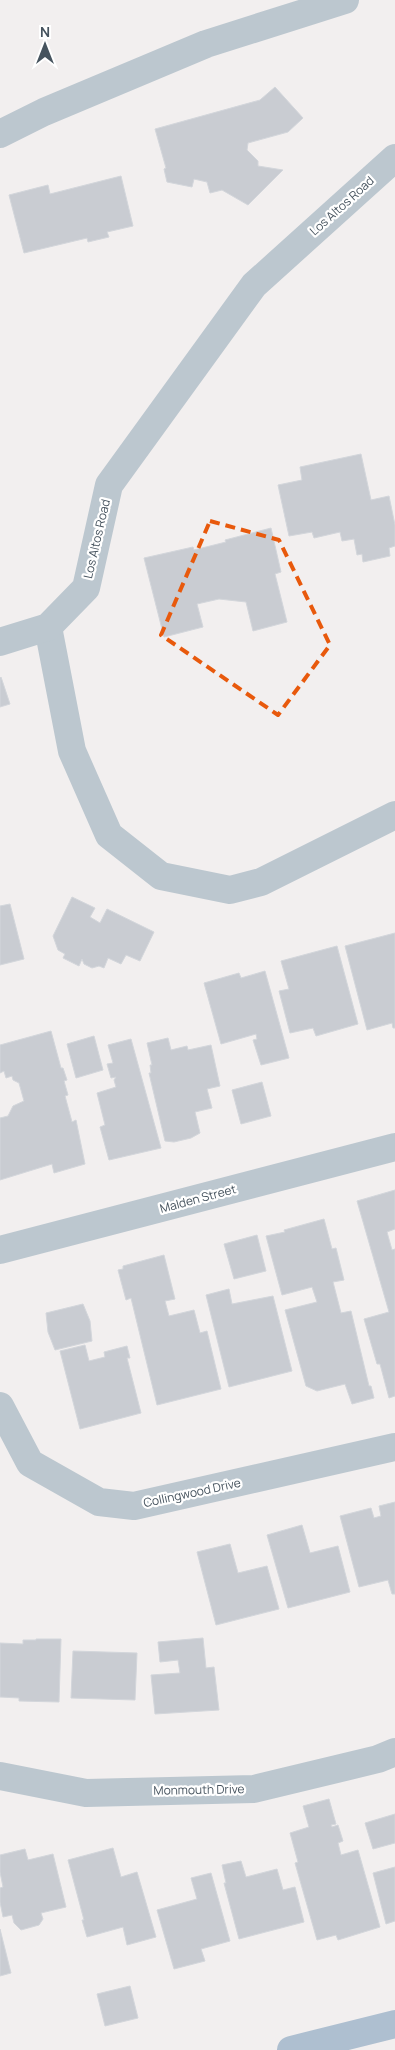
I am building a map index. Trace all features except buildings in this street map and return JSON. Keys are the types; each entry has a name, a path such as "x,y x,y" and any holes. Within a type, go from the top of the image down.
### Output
{"main road":[{"path":"291,2050 395,2024"}],"street":[{"path":"0,134 44,112 206,44 345,0"},
{"name":"Los Altos Road","path":"48,627 86,588 109,485 254,285 395,158"},
{"path":"0,642 48,627 72,751 109,835 161,876 230,890 261,882 395,815"},
{"name":"Malden Street","path":"0,1250 395,1147"},
{"name":"Collingwood Drive","path":"0,1406 30,1463 100,1502 134,1506 395,1447"},
{"name":"Monmouth Drive","path":"0,1776 86,1793 254,1789 395,1752"}],"highlighted area":[{"path":"210,521 279,540 330,645 278,715 161,635"}]}
